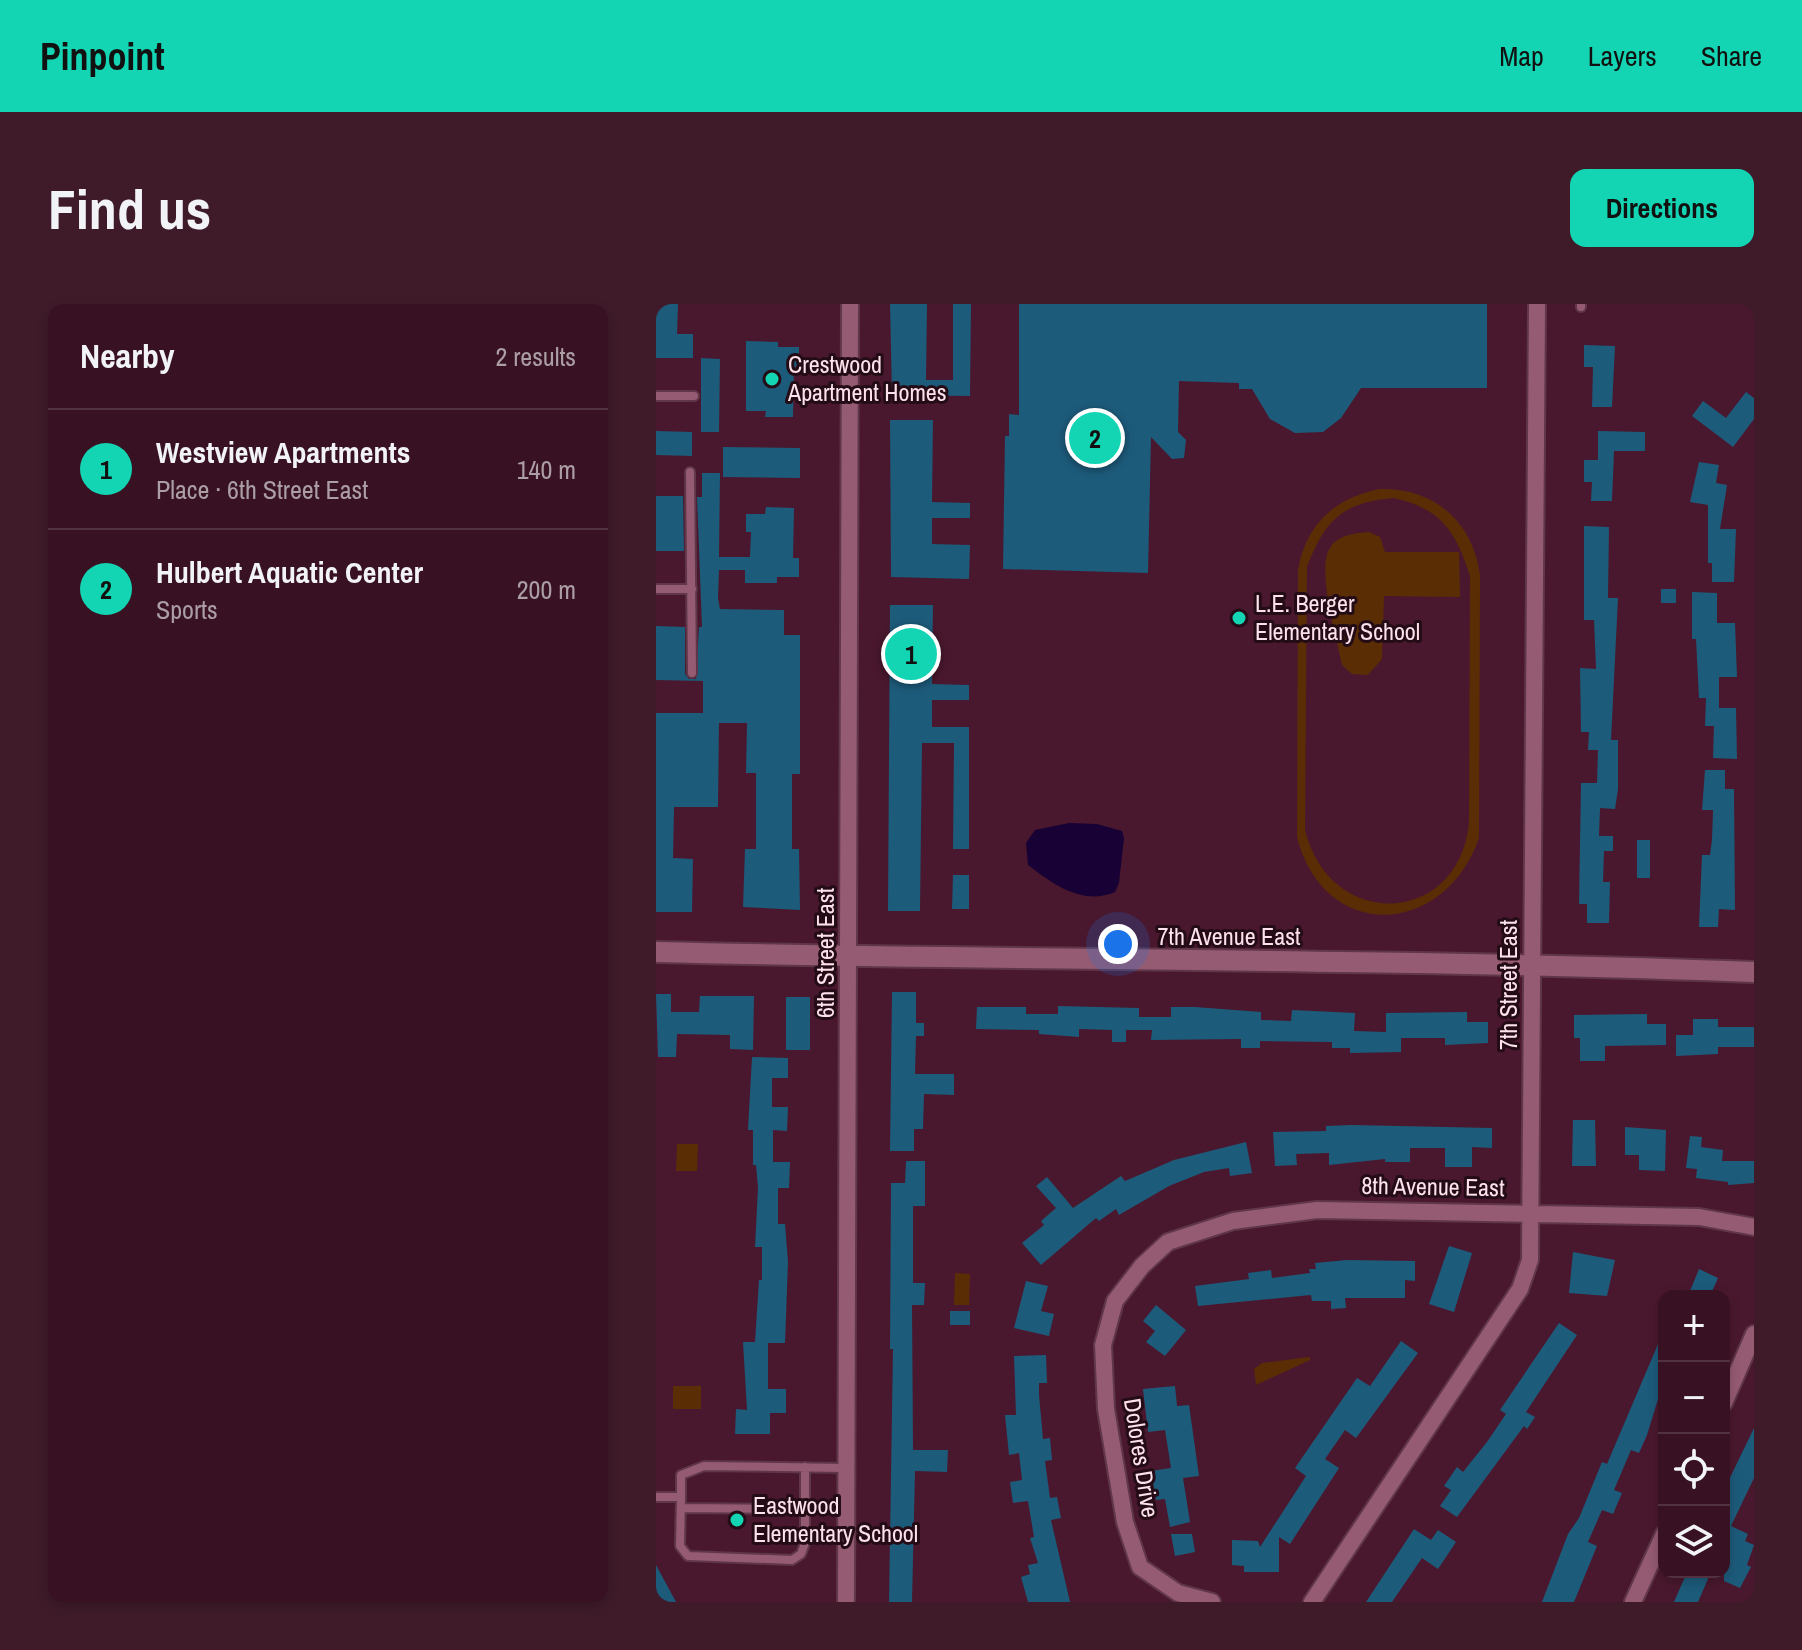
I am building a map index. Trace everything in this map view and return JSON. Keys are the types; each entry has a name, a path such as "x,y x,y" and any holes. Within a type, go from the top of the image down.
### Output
{"street":[{"name":"6th Street East","path":"846,1602 850,304"},
{"name":"7th Street East","path":"1312,1602 1520,1289 1530,1260 1537,304"},
{"name":"7th Avenue East","path":"656,952 1534,964 1754,972"},
{"name":"8th Avenue East","path":"1131,1281 1168,1242 1233,1221 1317,1210 1699,1217 1754,1227"},
{"name":"Dolores Drive","path":"1131,1281 1115,1301 1103,1345 1106,1409 1125,1522 1140,1567 1178,1593 1212,1602"},
{"path":"1730,1389 1754,1334"},
{"path":"1633,1602 1658,1547"}],"lane":[{"path":"656,396 694,396"},
{"path":"690,472 692,673"},
{"path":"656,589 692,589"},
{"path":"805,1467 805,1543 801,1554 792,1560 688,1556 680,1546 681,1475 691,1469 805,1467 845,1468"},
{"path":"656,1497 681,1497"},
{"path":"681,1508 805,1509"}],"shaded area":[{"path":"1379,489 1399,490 1417,494 1448,511 1469,539 1480,575 1479,838 1462,871 1440,895 1413,910 1385,915 1357,910 1332,896 1311,872 1297,837 1298,570 1315,527 1336,507 1363,493","holes":["1394,498 1410,503 1445,525 1459,547 1470,576 1469,823 1460,857 1443,882 1419,897 1393,903 1365,900 1340,886 1319,863 1305,830 1307,567 1321,537 1338,516 1349,509"]},
{"path":"1369,532 1380,537 1385,552 1459,552 1460,597 1384,596 1382,659 1368,675 1352,674 1342,665 1332,623 1326,588 1326,558 1337,540"},
{"path":"1069,823 1097,824 1122,831 1119,883 1115,892 1103,896 1080,895 1058,886 1028,865 1026,843 1035,830"},
{"path":"677,1144 698,1144 697,1171 676,1171"},
{"path":"955,1273 970,1274 969,1305 954,1305"},
{"path":"1310,1357 1310,1360 1256,1385 1254,1369 1262,1363"},
{"path":"673,1386 701,1386 701,1409 673,1409"}],"building":[{"path":"656,304 678,304 677,334 693,334 693,358 656,358"},
{"path":"890,304 927,304 926,380 953,380 953,304 971,304 970,396 892,395"},
{"path":"1019,304 1487,304 1487,388 1361,388 1341,418 1323,432 1295,433 1270,419 1252,389 1239,389 1239,383 1179,381 1178,432 1186,440 1184,458 1172,459 1151,437 1148,573 1003,569 1005,436 1009,436 1009,414 1019,415"},
{"name":"Crestwood Apartment Homes","path":"746,341 778,342 778,347 799,347 799,367 794,367 793,417 765,417 766,411 746,411"},
{"path":"1584,345 1615,346 1612,407 1592,407 1593,367 1584,367"},
{"path":"701,358 720,359 719,432 701,432"},
{"path":"1746,392 1754,398 1754,419 1733,447 1692,416 1703,401 1726,418"},
{"path":"890,420 933,420 932,502 970,503 970,518 932,518 932,544 970,545 969,579 891,577"},
{"path":"656,431 692,432 692,456 656,455"},
{"path":"1598,431 1645,432 1645,451 1614,451 1612,501 1591,501 1592,482 1584,482 1584,460 1598,460"},
{"path":"723,447 800,448 800,478 723,477"},
{"path":"1699,462 1719,465 1716,483 1727,485 1720,529 1736,529 1734,582 1712,582 1712,563 1708,563 1708,505 1690,502"},
{"path":"702,473 720,473 719,557 750,557 751,532 746,532 746,514 765,514 766,507 794,508 793,558 799,558 799,577 777,577 777,583 745,583 745,570 719,570 718,598 720,609 784,610 784,635 800,635 800,774 792,774 792,849 799,849 800,910 743,907 745,849 756,849 756,773 746,773 747,723 719,723 718,807 674,807 673,858 693,859 692,912 656,912 656,713 703,713 703,681 656,680 656,626 685,627 685,674 689,679 696,679 699,627 702,627 697,497 702,497"},
{"path":"656,496 683,496 684,551 656,551"},
{"path":"1584,526 1609,527 1608,598 1618,598 1611,740 1618,740 1618,789 1615,809 1600,808 1599,836 1613,836 1613,851 1604,851 1603,882 1610,882 1609,923 1587,923 1587,904 1579,904 1581,783 1597,783 1598,750 1588,750 1589,732 1581,732 1580,668 1596,669 1594,620 1584,620"},
{"path":"1661,589 1676,589 1676,603 1661,603"},
{"path":"1692,592 1717,593 1717,623 1735,623 1737,677 1719,677 1719,708 1736,708 1737,759 1713,758 1714,726 1705,726 1706,698 1699,698 1696,639 1692,639"},
{"path":"890,605 933,605 932,684 969,685 969,700 932,700 932,727 969,727 969,849 953,849 954,743 922,743 920,911 888,911"},
{"path":"1705,770 1725,770 1725,789 1734,789 1735,910 1719,909 1718,927 1699,927 1702,855 1710,855 1712,840 1713,810 1702,810"},
{"path":"1637,840 1650,840 1650,878 1637,878"},
{"path":"953,875 969,875 969,909 952,909"},
{"path":"892,992 916,992 916,1023 924,1023 924,1036 916,1036 915,1074 954,1074 954,1095 924,1094 923,1129 914,1129 914,1151 890,1151"},
{"path":"656,994 671,994 671,1012 699,1012 700,996 754,996 753,1050 730,1049 730,1035 677,1034 676,1057 658,1057"},
{"path":"786,997 810,997 810,1050 786,1050"},
{"path":"1058,1006 1139,1008 1139,1017 1171,1017 1171,1007 1195,1007 1261,1012 1261,1020 1291,1021 1292,1010 1355,1013 1354,1031 1386,1032 1386,1013 1467,1012 1467,1022 1488,1022 1488,1043 1445,1045 1445,1038 1401,1038 1401,1052 1350,1053 1350,1048 1332,1048 1332,1042 1260,1041 1260,1048 1241,1048 1241,1039 1151,1040 1152,1030 1126,1030 1126,1042 1112,1042 1112,1030 1079,1029 1079,1037 1039,1034 1039,1030 976,1029 977,1007 1026,1007 1026,1014 1058,1014"},
{"path":"1647,1014 1647,1024 1666,1024 1666,1045 1605,1046 1605,1061 1580,1061 1580,1038 1574,1038 1574,1015"},
{"path":"1693,1019 1718,1019 1718,1027 1754,1027 1754,1047 1718,1047 1718,1054 1676,1056 1676,1035 1693,1035"},
{"path":"752,1057 788,1058 788,1078 772,1078 772,1107 788,1107 787,1131 773,1130 773,1162 790,1162 789,1188 778,1188 778,1224 785,1224 788,1262 785,1343 768,1343 768,1389 786,1389 786,1413 770,1413 770,1434 735,1434 736,1409 747,1410 743,1342 755,1342 759,1280 762,1280 762,1247 755,1247 758,1188 756,1165 753,1165 753,1130 748,1130"},
{"path":"1573,1120 1595,1120 1596,1166 1572,1166"},
{"path":"1326,1126 1492,1128 1492,1148 1472,1147 1472,1167 1445,1167 1445,1148 1410,1148 1410,1162 1385,1162 1385,1159 1329,1165 1329,1153 1296,1154 1297,1165 1275,1166 1273,1132 1326,1131"},
{"path":"1625,1127 1666,1130 1665,1171 1639,1170 1639,1155 1625,1155"},
{"path":"1690,1136 1702,1137 1701,1147 1723,1150 1722,1161 1754,1161 1754,1183 1728,1185 1728,1182 1696,1178 1697,1169 1686,1168"},
{"path":"1246,1142 1252,1173 1230,1176 1229,1168 1204,1172 1169,1186 1119,1215 1116,1209 1099,1221 1096,1218 1041,1265 1022,1243 1044,1225 1041,1221 1056,1208 1036,1186 1047,1177 1073,1208 1121,1176 1125,1181 1174,1160"},
{"path":"906,1161 925,1161 925,1206 913,1206 913,1283 925,1283 924,1305 912,1305 913,1450 948,1450 947,1472 915,1471 912,1602 889,1602 893,1349 890,1349 891,1183 905,1183"},
{"path":"1449,1246 1472,1253 1454,1312 1429,1304"},
{"path":"1573,1252 1615,1260 1607,1296 1569,1293"},
{"path":"1415,1261 1415,1281 1405,1280 1405,1298 1345,1298 1346,1308 1331,1309 1331,1301 1312,1301 1311,1295 1198,1306 1195,1286 1249,1279 1248,1273 1271,1270 1272,1278 1310,1273 1309,1269 1316,1269 1315,1263"},
{"path":"1699,1269 1718,1278 1713,1290 1690,1290"},
{"path":"1026,1281 1048,1286 1041,1311 1054,1314 1049,1336 1014,1328"},
{"path":"1156,1305 1186,1330 1165,1356 1146,1342 1155,1331 1143,1321"},
{"path":"950,1311 970,1311 970,1325 950,1325"},
{"path":"1559,1323 1577,1335 1526,1412 1535,1417 1527,1429 1524,1426 1457,1517 1440,1506 1451,1490 1444,1486 1457,1467 1463,1472 1487,1442 1506,1414 1500,1410"},
{"path":"1401,1341 1418,1353 1356,1438 1345,1430 1325,1459 1339,1468 1290,1544 1279,1537 1279,1572 1244,1572 1244,1566 1232,1565 1232,1540 1258,1541 1260,1547 1306,1476 1295,1468 1357,1378 1370,1386"},
{"path":"1658,1344 1658,1399 1647,1435 1639,1453 1631,1450 1614,1490 1622,1493 1613,1514 1602,1510 1588,1542 1597,1546 1574,1602 1542,1602 1568,1534 1579,1518 1602,1462 1607,1464"},
{"path":"1046,1355 1047,1383 1039,1383 1039,1395 1043,1439 1050,1438 1052,1460 1045,1461 1050,1498 1057,1497 1061,1518 1051,1520 1070,1602 1028,1602 1021,1577 1030,1574 1028,1565 1038,1563 1030,1538 1034,1537 1028,1501 1013,1503 1010,1482 1022,1480 1019,1453 1009,1455 1005,1415 1016,1415 1014,1356"},
{"path":"1175,1386 1177,1406 1189,1405 1199,1476 1183,1478 1190,1522 1170,1527 1165,1499 1156,1500 1151,1471 1171,1468 1165,1430 1148,1432 1143,1389"},
{"path":"1754,1428 1754,1478 1731,1526 1748,1534 1745,1541 1754,1545 1747,1565 1751,1567 1740,1588 1724,1581 1724,1578 1730,1578 1730,1478"},
{"path":"1414,1529 1431,1540 1438,1530 1456,1542 1438,1569 1422,1558 1392,1602 1366,1602"},
{"path":"1171,1534 1192,1534 1195,1552 1175,1556"},
{"path":"656,1565 676,1602 656,1602"},
{"path":"1684,1578 1708,1578 1698,1602 1674,1602"}],"place":[{"name":"Crestwood Apartment Homes","path":"772,379"},
{"name":"Hulbert Aquatic Center","path":"1095,438"},
{"name":"L.E. Berger Elementary School","path":"1239,618"},
{"name":"Westview Apartments","path":"911,654"},
{"name":"Eastwood Elementary School","path":"737,1520"}]}
